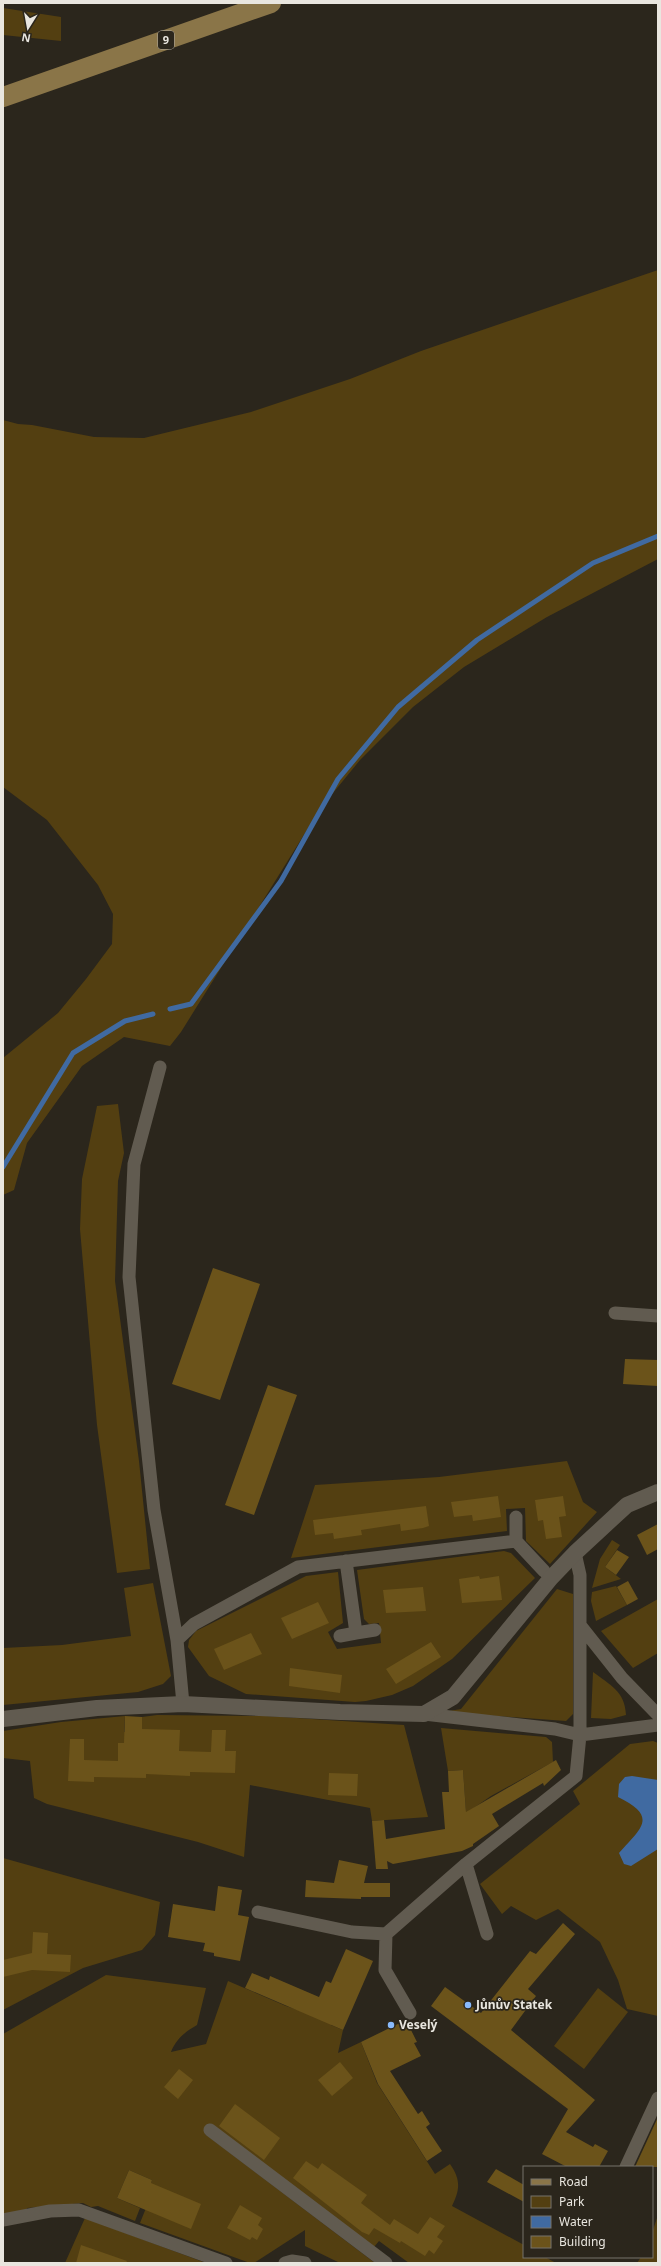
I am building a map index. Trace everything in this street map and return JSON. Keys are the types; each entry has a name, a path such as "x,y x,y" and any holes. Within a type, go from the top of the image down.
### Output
{"main road":[{"name":"9","path":"3,97 270,3"}],"street":[{"path":"160,1067 134,1164 129,1277 154,1510 177,1640 183,1704"},
{"path":"615,1313 658,1316"},
{"path":"424,1714 452,1697 551,1578 575,1553 627,1505 658,1492"},
{"path":"516,1517 516,1541 544,1571"},
{"path":"177,1640 194,1624 298,1567 516,1541"},
{"path":"258,1912 352,1932 386,1934 466,1864 576,1776 580,1735 580,1575 575,1553"},
{"path":"346,1561 356,1633"},
{"path":"580,1625 622,1678 657,1710"},
{"path":"340,1636 375,1630"},
{"path":"3,1719 97,1708 183,1704 340,1712 424,1714 555,1729 580,1735 658,1724"},
{"path":"466,1864 487,1934"},
{"path":"386,1934 385,1970 410,2013"},
{"path":"626,2166 658,2098"},
{"path":"210,2130 386,2263"},
{"path":"3,2220 50,2211 79,2210 226,2263"},
{"path":"285,2263 292,2261 305,2263"}],"green space":[{"path":"3,8 61,17 61,41 3,35"},
{"path":"658,270 658,559 547,617 464,667 413,707 360,760 320,809 181,1032 170,1046 124,1037 82,1066 27,1143 14,1190 3,1195 3,1058 58,1013 86,979 112,944 113,914 98,885 47,820 3,787 3,420 94,437 144,438 251,412 350,379 421,351"},
{"path":"118,1104 124,1153 118,1181 115,1281 139,1461 150,1569 117,1573 97,1425 80,1229 82,1179 97,1106"},
{"path":"567,1461 583,1502 597,1512 550,1564 526,1541 525,1508 506,1509 507,1531 291,1558 315,1485 439,1477"},
{"path":"612,1540 620,1545 605,1567 621,1579 592,1588 600,1559"},
{"path":"504,1551 511,1553 535,1578 452,1659 413,1686 392,1695 355,1702 246,1694 209,1676 188,1647 189,1640 196,1631 306,1576 338,1572 343,1623 328,1632 337,1649 381,1643 379,1623 369,1624 364,1619 357,1570"},
{"path":"153,1583 171,1676 163,1684 138,1692 3,1705 3,1648 62,1645 131,1636 124,1588"},
{"path":"616,1586 627,1605 596,1621 591,1601 592,1592"},
{"path":"557,1589 573,1594 573,1714 566,1721 443,1712 461,1709"},
{"path":"658,1599 658,1653 633,1668 601,1631"},
{"path":"593,1672 616,1689 620,1694 625,1707 626,1715 611,1719 591,1718"},
{"path":"157,1715 266,1716 404,1725 428,1817 372,1821 370,1808 250,1785 244,1857 198,1842 47,1804 34,1798 30,1761 3,1758 3,1731 61,1722 125,1716 124,1732 141,1733 142,1717"},
{"path":"441,1728 546,1737 552,1742 553,1762 491,1796 452,1823 466,1812 463,1770 448,1771"},
{"path":"653,1741 658,1743 658,2016 627,2009 618,1980 600,1942 558,1909 536,1920 511,1906 502,1914 480,1884 580,1804 573,1791 630,1744"},
{"path":"3,1858 160,1902 155,1935 142,1950 83,1968 3,2010"},
{"path":"106,1975 206,1988 197,2025 181,2036 175,2043 171,2052 206,2044 228,1981 286,2006 333,2022 331,2025 343,2030 338,2053 361,2042 377,2083 435,2174 450,2164 454,2170 458,2180 458,2189 452,2206 523,2244 523,2258 547,2258 556,2263 409,2263 379,2241 374,2247 210,2125 205,2134 375,2263 340,2263 305,2246 305,2230 254,2263 250,2263 140,2223 150,2198 146,2195 152,2180 129,2170 117,2198 140,2208 135,2221 98,2206 91,2207 83,2203 27,2208 26,2211 3,2215 3,2034"},
{"path":"598,1988 628,2012 584,2069 554,2046"},
{"path":"658,2215 658,2263 637,2263 640,2258 653,2258 653,2230"},
{"path":"85,2218 206,2263 65,2263"}],"water":[{"path":"632,1776 658,1780 658,1849 631,1866 624,1864 619,1853 639,1830 642,1823 642,1817 639,1811 631,1804 618,1797 619,1784 625,1777"}],"building":[{"path":"213,1268 260,1284 220,1400 172,1384"},
{"path":"625,1359 658,1360 658,1386 623,1384"},
{"path":"268,1385 297,1395 254,1515 225,1505"},
{"path":"498,1496 501,1517 473,1521 472,1515 454,1517 451,1502"},
{"path":"563,1496 566,1516 559,1517 562,1537 546,1539 543,1520 538,1521 535,1500"},
{"path":"426,1506 429,1526 423,1528 401,1531 400,1524 361,1530 362,1535 334,1539 333,1533 315,1535 313,1520"},
{"path":"658,1524 658,1549 647,1555 637,1535"},
{"path":"617,1550 629,1557 616,1575 605,1567"},
{"path":"479,1576 480,1579 499,1576 502,1600 462,1603 459,1579"},
{"path":"628,1581 638,1599 627,1605 617,1587"},
{"path":"423,1587 426,1611 386,1613 383,1590"},
{"path":"318,1602 329,1623 292,1639 281,1618"},
{"path":"251,1633 262,1654 224,1670 214,1649"},
{"path":"431,1642 441,1657 396,1684 386,1669"},
{"path":"290,1668 342,1675 340,1693 289,1686"},
{"path":"125,1716 142,1717 142,1729 180,1730 179,1751 211,1752 212,1730 226,1730 225,1751 236,1751 235,1773 190,1772 190,1776 146,1774 146,1778 94,1777 94,1782 68,1781 70,1739 84,1739 84,1760 118,1761 118,1743 124,1743"},
{"path":"556,1760 561,1770 544,1786 543,1783 492,1814 499,1826 473,1844 473,1846 462,1851 393,1864 387,1861 388,1869 376,1869 372,1821 384,1820 386,1839 445,1829 442,1792 449,1792 448,1771 463,1770 466,1812"},
{"path":"329,1773 358,1774 357,1796 328,1795"},
{"path":"339,1860 368,1866 364,1883 390,1883 390,1897 361,1897 361,1899 305,1897 306,1880 334,1883"},
{"path":"218,1886 242,1890 238,1915 249,1917 240,1961 214,1956 214,1953 203,1951 205,1943 168,1937 173,1904 215,1911"},
{"path":"563,1923 575,1934 528,1989 536,1996 511,2030 595,2100 566,2132 593,2147 595,2144 608,2151 600,2166 565,2166 542,2154 568,2109 431,2006 445,1987 481,2013 530,1951 536,1954"},
{"path":"33,1932 48,1933 47,1954 71,1955 70,1972 32,1970 3,1977 3,1960 32,1953"},
{"path":"346,1949 373,1961 343,2030 245,1988 252,1973 269,1980 270,1976 319,1997 326,1981 331,1983"},
{"path":"406,2020 417,2042 414,2043 421,2056 390,2071 418,2114 422,2111 430,2124 426,2127 442,2151 427,2161 378,2084 361,2042"},
{"path":"340,2062 353,2078 332,2096 318,2080"},
{"path":"179,2069 193,2080 178,2099 164,2087"},
{"path":"235,2104 280,2138 264,2160 219,2126"},
{"path":"658,2117 658,2167 635,2166"},
{"path":"306,2161 318,2169 322,2163 367,2195 361,2203 390,2225 394,2219 418,2234 430,2217 445,2226 437,2237 443,2241 434,2254 429,2250 425,2256 401,2241 400,2243 374,2228 369,2235 362,2232 293,2178"},
{"path":"496,2169 523,2184 523,2201 487,2182"},
{"path":"129,2170 152,2180 151,2183 201,2204 191,2229 117,2198"},
{"path":"240,2205 262,2218 258,2225 263,2229 257,2240 252,2237 250,2240 227,2228"},
{"path":"81,2245 127,2261 126,2263 76,2263"}],"waterway":[{"path":"170,1009 191,1004 281,881 338,779 398,707 477,640 593,563 658,536"},
{"path":"3,1167 73,1053 125,1021 153,1014"}],"place":[{"name":"Jůnův Statek","path":"468,2005"},
{"name":"Veselý","path":"391,2025"}]}
